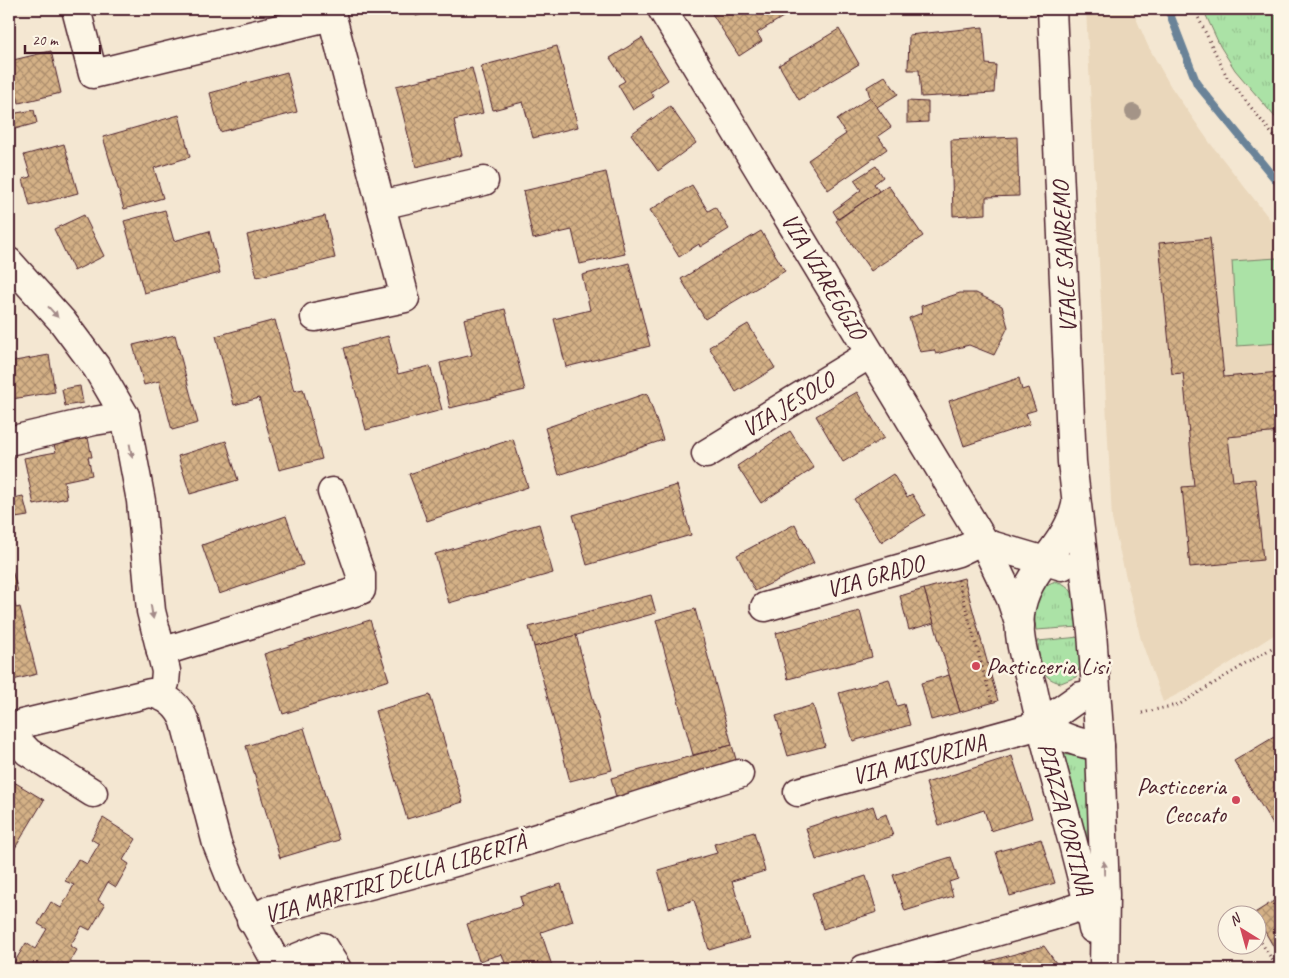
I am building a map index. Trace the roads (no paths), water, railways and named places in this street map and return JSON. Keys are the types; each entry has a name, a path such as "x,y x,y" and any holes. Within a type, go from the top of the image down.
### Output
{"street":[{"path":"76,9 93,74 331,12 404,298 315,317"},
{"name":"VIA VIAREGGIO","path":"662,9 984,542 1011,599 1020,626"},
{"name":"VIALE SANREMO","path":"1052,9 1072,518 1087,586"},
{"path":"381,206 484,181"},
{"path":"9,727 115,700 150,693 159,694 164,683 166,671 151,611 141,501 125,416 97,368 62,321 14,275"},
{"name":"VIA JESOLO","path":"706,454 870,354"},
{"path":"9,441 94,421 125,416"},
{"path":"161,652 361,590 361,575 332,492"},
{"path":"1010,551 1029,552 1043,548 1072,518"},
{"path":"1046,562 1072,518"},
{"path":"984,542 1075,573 1087,586"},
{"name":"VIA GRADO","path":"765,607 958,552 984,542"},
{"name":"PIAZZA CORTINA","path":"1046,562 1030,581 1021,608 1020,626 1040,725 1097,900"},
{"name":"PIAZZA CORTINA","path":"1087,586 1096,673 1100,746 1097,900 1102,969"},
{"name":"PIAZZA CORTINA","path":"1028,669 1036,686 1044,694 1054,699 1067,700 1081,696"},
{"path":"1081,696 1090,687 1096,673"},
{"name":"VIA MARTIRI DELLA LIBERTÀ","path":"159,694 181,711 217,844 250,920 278,968"},
{"name":"VIA MISURINA","path":"798,792 1040,725 1081,696"},
{"path":"1040,725 1065,738 1088,745 1100,746"},
{"path":"9,732 28,752 93,793"},
{"name":"VIA MARTIRI DELLA LIBERTÀ","path":"250,920 270,910 407,875 539,837 657,798 739,774"},
{"path":"864,969 1097,900"},
{"path":"278,968 323,948 337,969"}],"waterway":[{"path":"1168,9 1197,84 1280,185"}],"place":[{"name":"Pasticceria Lisi","path":"976,666"},
{"name":"Pasticceria Ceccato","path":"1236,800"}]}
